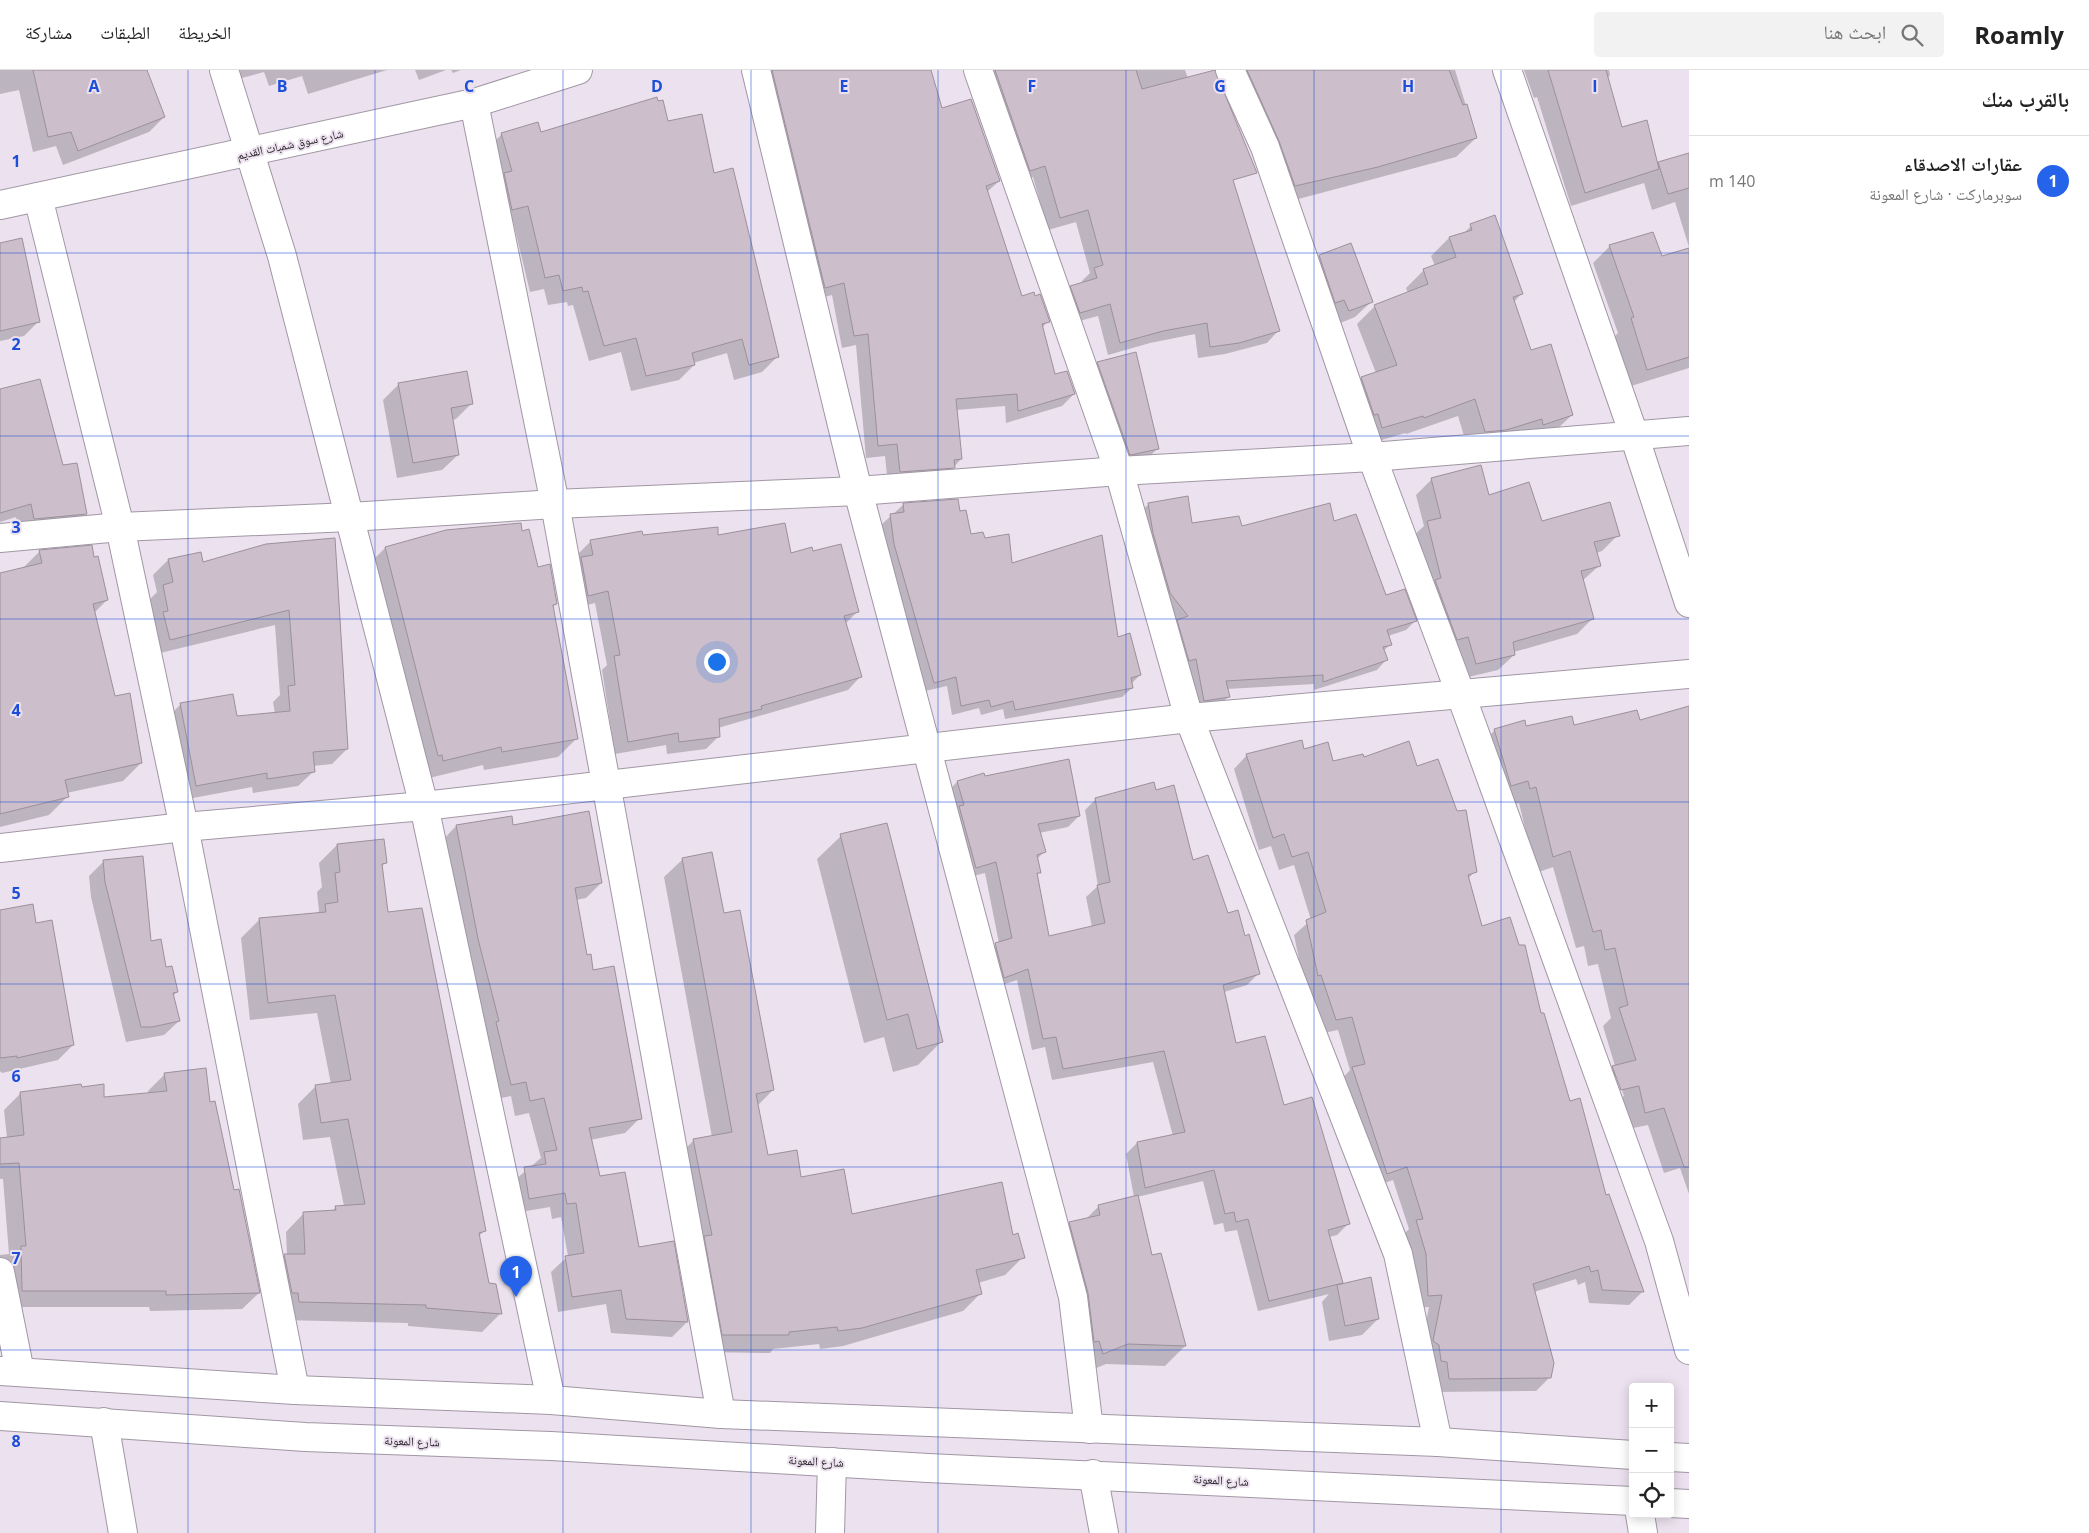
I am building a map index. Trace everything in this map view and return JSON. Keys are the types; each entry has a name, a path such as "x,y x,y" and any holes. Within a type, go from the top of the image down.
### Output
{"main road":[{"path":"224,70 252,152 282,256 424,806 551,1400"},
{"path":"756,70 858,491 1073,1297 1089,1429"},
{"path":"978,70 1119,471 1189,718 1398,1254 1438,1442"},
{"path":"1230,70 1265,147 1372,457 1461,695 1659,1241 1689,1350"},
{"path":"1507,70 1634,435 1689,603"},
{"name":"شارع سوق شمبات القديم","path":"0,205 474,103 565,72"},
{"path":"474,103 555,504 721,1414"},
{"path":"38,197 120,527 184,827 295,1390"},
{"path":"0,538 120,527 350,517 555,504 858,491 1119,471 1372,457 1689,431"},
{"path":"0,848 184,827 424,806 1189,718 1689,674"},
{"path":"0,1272 10,1372 295,1390 551,1400 721,1414 1438,1442 1629,1455"},
{"name":"شارع المعونة","path":"0,1416 304,1437 550,1446 832,1462 1629,1501"},
{"path":"104,1422 123,1533"},
{"path":"1674,1457 1689,1458"},
{"path":"830,1533 832,1462"},
{"path":"1093,1474 1104,1533"},
{"path":"1674,1503 1689,1504"},
{"path":"1641,1518 1643,1533"}],"building":[{"path":"33,70 147,70 165,117 78,151 71,132 48,137"},
{"path":"772,70 931,70 942,108 971,99 1000,181 986,186 1022,296 1034,292 1035,296 1040,294 1050,322 1042,324 1055,374 1067,371 1075,394 1018,411 1017,394 956,399 962,459 954,460 955,468 900,472 897,444 878,446 868,334 854,336 844,283 825,288"},
{"path":"995,70 1136,70 1142,89 1215,70 1257,173 1233,180 1280,331 1239,343 1210,347 1207,323 1163,331 1120,343 1110,304 1080,313 1070,286 1097,278 1094,268 1103,265 1088,210 1060,218 1045,166 1030,171"},
{"path":"1247,70 1449,70 1463,105 1467,104 1477,138 1378,167 1295,186 1279,141"},
{"path":"1548,70 1606,70 1622,127 1647,120 1659,169 1585,193"},
{"path":"657,97 658,101 663,100 668,121 702,114 714,173 733,168 779,357 749,365 742,339 692,353 695,365 646,376 636,338 604,346 588,291 583,292 582,287 563,291 559,275 545,278 528,206 512,210 504,173 512,171 501,133 538,122 541,132"},
{"path":"1689,153 1689,188 1668,194 1658,162"},
{"path":"1495,215 1523,294 1513,297 1531,350 1551,344 1573,415 1543,425 1542,419 1506,430 1485,432 1475,399 1424,418 1423,416 1382,428 1378,414 1374,415 1361,377 1397,365 1374,305 1428,284 1423,269 1456,257 1449,237 1472,230 1470,224"},
{"path":"1653,232 1662,256 1689,248 1689,357 1647,370 1631,318 1634,317 1609,245"},
{"path":"22,238 40,322 0,331 0,243"},
{"path":"1351,243 1373,302 1349,311 1344,300 1335,303 1319,255"},
{"path":"1136,352 1159,449 1130,455 1097,362"},
{"path":"467,371 473,404 451,408 459,455 413,463 398,383"},
{"path":"40,379 63,465 77,463 87,514 34,519 31,504 0,513 0,389"},
{"path":"1481,465 1489,495 1529,482 1542,521 1610,502 1620,536 1594,542 1601,566 1581,571 1594,619 1513,642 1515,655 1476,664 1468,637 1457,640 1435,580 1441,578 1427,521 1441,518 1431,478"},
{"path":"1188,496 1192,523 1239,516 1242,526 1330,503 1334,521 1356,514 1386,595 1405,589 1417,621 1387,630 1392,645 1383,647 1388,660 1323,682 1323,675 1226,681 1230,697 1204,701 1196,659 1189,661 1177,620 1188,616 1170,593 1153,533 1148,503"},
{"path":"958,499 960,511 966,510 971,534 983,532 985,538 1009,534 1012,563 1102,535 1118,637 1130,633 1141,675 1131,678 1133,688 1015,710 1013,701 991,707 989,700 961,706 956,677 934,683 894,544 890,514 904,512 903,503"},
{"path":"521,523 522,531 529,529 538,567 550,564 557,604 553,605 578,739 502,752 501,747 443,761 442,755 438,756 385,547 446,530"},
{"path":"785,523 791,553 812,547 813,551 841,544 859,612 844,616 862,677 761,706 762,709 719,719 720,737 679,742 678,733 628,742 614,656 620,655 608,591 588,596 581,557 593,555 590,540 642,531 643,535 718,527 718,535"},
{"path":"335,538 348,749 313,752 315,772 267,779 267,773 196,786 180,703 233,694 237,716 290,711 288,686 295,685 289,610 170,640 163,612 168,611 163,585 173,582 168,559 201,552 203,562 266,544"},
{"path":"92,545 94,557 98,556 108,600 93,604 115,696 130,693 142,763 65,780 69,797 0,814 0,573 42,563 39,550"},
{"path":"1689,706 1689,1167 1684,1167 1664,1108 1645,1113 1639,1086 1621,1090 1612,1066 1636,1060 1619,1008 1628,1005 1615,948 1605,950 1601,930 1593,932 1570,851 1553,857 1536,787 1530,789 1528,781 1511,786 1494,729 1525,720 1526,726 1572,716 1574,725 1637,710 1640,720"},
{"path":"1302,740 1304,749 1328,742 1333,761 1363,754 1364,757 1409,741 1417,766 1438,759 1457,811 1466,810 1477,872 1468,875 1482,926 1510,917 1519,945 1525,945 1541,1013 1544,1013 1570,1101 1580,1098 1606,1195 1609,1194 1644,1292 1602,1290 1598,1270 1591,1272 1589,1266 1533,1284 1554,1363 1551,1378 1449,1379 1447,1362 1441,1361 1439,1345 1433,1341 1442,1295 1428,1296 1426,1254 1416,1220 1423,1219 1407,1167 1387,1174 1352,1067 1365,1064 1352,1017 1336,1020 1321,975 1318,976 1306,920 1326,912 1308,852 1292,857 1284,834 1273,838 1246,754"},
{"path":"1069,759 1080,816 1038,824 1046,852 1037,855 1041,873 1037,873 1049,936 1105,923 1097,885 1110,882 1095,798 1154,782 1156,790 1174,785 1193,860 1208,855 1228,913 1238,910 1245,936 1249,934 1260,974 1223,985 1236,1043 1265,1036 1284,1105 1312,1097 1350,1224 1328,1230 1343,1283 1269,1301 1248,1219 1236,1222 1234,1212 1225,1214 1214,1170 1145,1188 1137,1142 1185,1132 1164,1051 1063,1069 1056,1037 1043,1039 1028,969 1004,978 995,943 1012,938 996,862 976,868 959,806 964,805 957,781 984,773 985,776"},
{"path":"589,811 602,883 575,888 587,955 591,954 593,970 614,966 642,1119 589,1128 600,1176 625,1172 639,1247 674,1241 688,1322 626,1319 621,1290 572,1297 565,1256 584,1253 576,1203 567,1204 565,1193 529,1199 524,1167 546,1164 544,1152 557,1150 544,1098 530,1101 526,1082 511,1085 496,1022 499,1021 478,939 456,825 512,816 513,825"},
{"path":"887,823 943,1042 917,1049 908,1014 887,1020 840,834"},
{"path":"384,839 387,863 382,864 388,912 422,908 486,1231 479,1233 489,1283 496,1284 502,1314 426,1308 426,1305 299,1302 298,1293 292,1293 284,1254 305,1254 303,1212 336,1210 335,1206 365,1204 348,1119 321,1123 315,1085 351,1080 335,995 268,1003 259,918 326,912 325,904 338,902 335,873 340,872 337,844"},
{"path":"712,852 724,913 740,910 774,1090 756,1094 768,1155 797,1150 801,1177 844,1169 852,1214 1002,1182 1013,1235 1018,1233 1025,1258 976,1270 982,1294 862,1328 838,1331 837,1327 789,1332 789,1335 722,1335 704,1236 712,1235 693,1139 732,1132 682,858"},
{"path":"143,856 151,941 161,939 166,967 172,966 178,992 173,993 180,1021 152,1027 141,1027 105,882 103,860"},
{"path":"33,904 36,923 52,920 74,1045 17,1058 17,1056 0,1058 0,910"},
{"path":"206,1068 210,1102 215,1101 234,1190 239,1189 260,1293 166,1295 166,1291 22,1291 21,1246 26,1246 19,1163 0,1164 0,1138 24,1135 20,1092 81,1084 82,1087 104,1084 104,1097 167,1091 164,1073"},
{"path":"1138,1195 1152,1255 1161,1253 1186,1346 1128,1344 1103,1354 1099,1341 1094,1342 1088,1293 1069,1222 1100,1215 1098,1205"},
{"path":"1371,1277 1379,1319 1345,1326 1337,1285"}],"place":[{"name":"عقارات الاصدقاء","path":"516,1297"}]}
